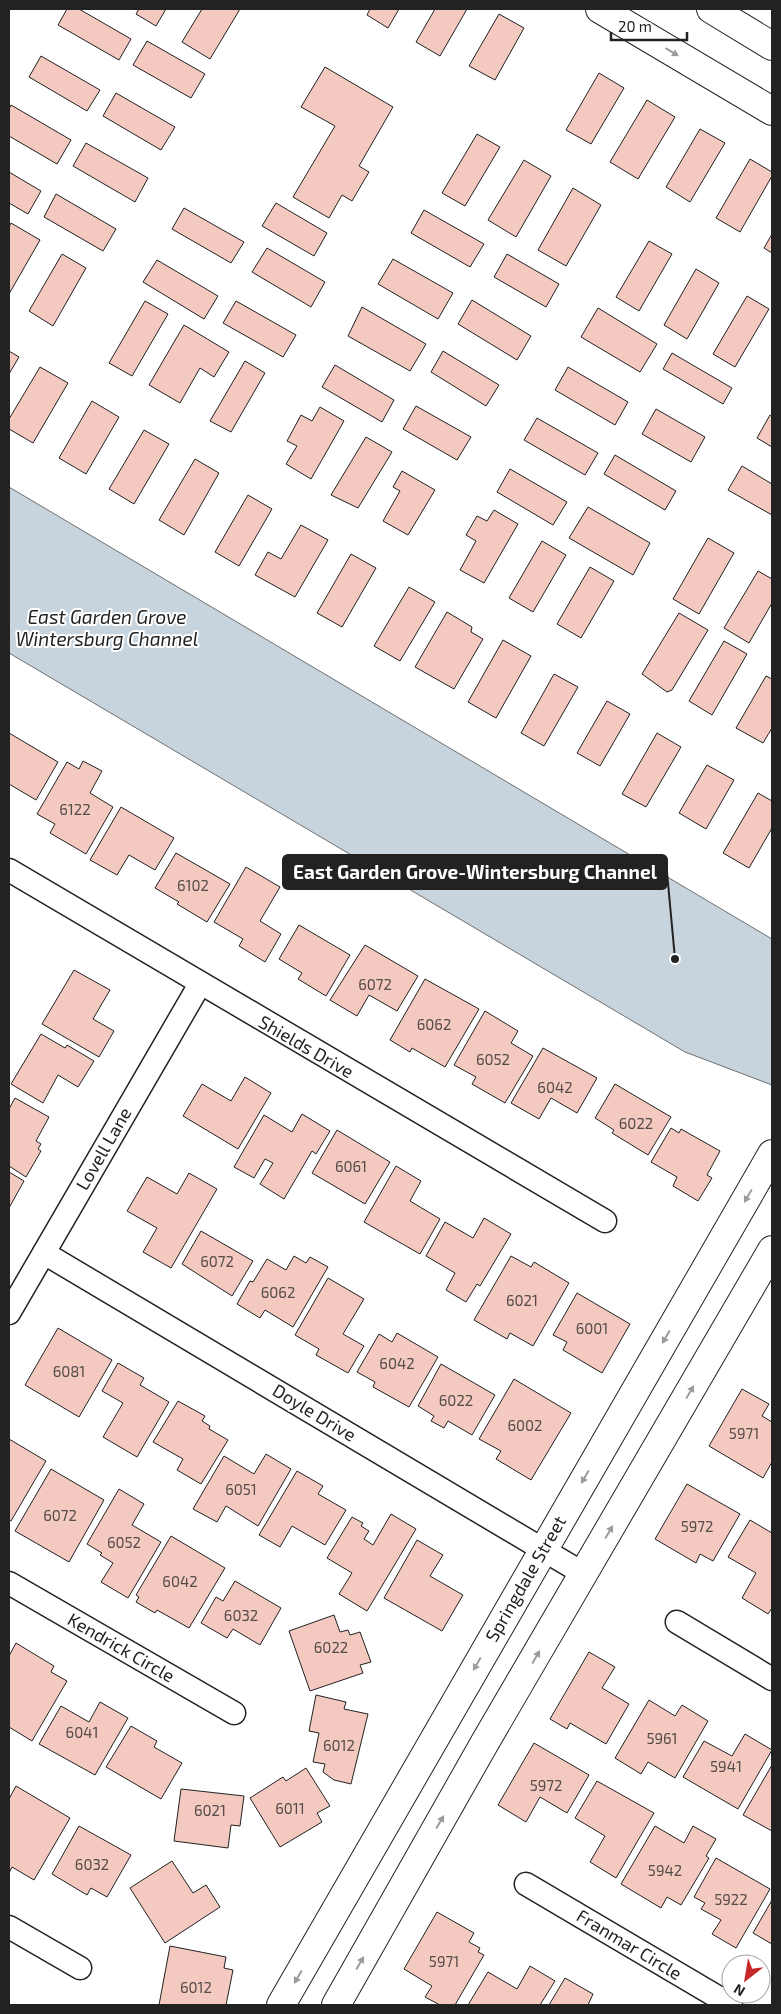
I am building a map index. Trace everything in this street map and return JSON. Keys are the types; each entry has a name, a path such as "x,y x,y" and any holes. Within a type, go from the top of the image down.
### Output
{"main road":[{"path":"600,9 772,111"},
{"path":"711,9 772,46"},
{"name":"Springdale Street","path":"281,2005 772,1154"},
{"path":"336,2005 772,1250"}],"street":[{"name":"Shields Drive","path":"9,870 605,1221"},
{"name":"Lovell Lane","path":"9,1313 200,984"},
{"name":"Doyle Drive","path":"44,1253 584,1574"},
{"name":"Kendrick Circle","path":"9,1583 234,1713"},
{"path":"677,1622 772,1679"},
{"name":"Franmar Circle","path":"526,1884 731,2005"},
{"path":"9,1927 80,1968"}],"water":[{"name":"East Garden Grove Wintersburg Channel","path":"9,487 772,939 772,1085 685,1052 9,653"}],"building":[{"path":"67,9 79,9 131,39 119,60 58,25"},
{"path":"139,9 166,9 156,26 136,14"},
{"path":"202,9 240,9 210,59 182,42"},
{"path":"370,9 399,9 388,28 367,15"},
{"path":"435,9 467,9 440,56 416,42"},
{"path":"499,14 524,28 495,80 469,66"},
{"path":"147,41 205,74 191,98 133,65"},
{"path":"41,56 100,90 87,111 29,77"},
{"path":"325,67 393,107 359,166 369,172 352,201 342,195 329,218 293,197 335,126 301,107"},
{"path":"599,73 624,88 591,144 566,130"},
{"path":"116,93 175,127 161,150 103,116"},
{"path":"647,100 675,117 638,179 610,162"},
{"path":"11,105 71,140 57,164 9,136 9,109"},
{"path":"700,129 725,143 690,202 666,187"},
{"path":"477,134 500,147 465,206 442,193"},
{"path":"86,143 148,178 135,202 73,166"},
{"path":"750,159 772,172 772,176 740,232 716,218"},
{"path":"524,160 551,176 516,237 488,220"},
{"path":"9,172 41,191 28,214 9,203"},
{"path":"573,188 601,205 566,266 538,250"},
{"path":"56,194 116,229 103,251 44,217"},
{"path":"276,203 327,233 314,256 262,226"},
{"path":"184,208 244,242 231,263 172,229"},
{"path":"424,210 484,244 470,267 411,233"},
{"path":"11,223 40,240 9,294 9,227"},
{"path":"772,234 772,253 764,248"},
{"path":"649,241 672,254 639,311 616,297"},
{"path":"267,248 325,282 311,307 252,272"},
{"path":"62,254 86,268 53,326 29,311"},
{"path":"507,254 559,284 546,307 494,277"},
{"path":"393,259 453,293 438,319 378,284"},
{"path":"157,260 218,296 204,319 143,282"},
{"path":"696,269 719,283 687,339 664,325"},
{"path":"747,296 769,309 735,367 713,354"},
{"path":"472,300 531,336 517,360 458,324"},
{"path":"145,301 168,314 132,376 109,363"},
{"path":"236,301 296,335 283,357 223,323"},
{"path":"362,307 426,344 410,371 348,336"},
{"path":"598,308 657,344 640,372 581,337"},
{"path":"184,325 229,352 214,377 200,368 180,403 149,385"},
{"path":"9,351 19,357 9,374"},
{"path":"443,351 499,385 486,406 431,372"},
{"path":"672,353 732,388 723,404 663,369"},
{"path":"245,361 265,373 231,432 210,421"},
{"path":"335,365 394,400 382,422 322,387"},
{"path":"40,367 68,383 33,443 9,429 9,419"},
{"path":"568,367 628,402 615,425 555,390"},
{"path":"92,401 119,417 86,474 59,458"},
{"path":"416,406 471,437 457,460 403,429"},
{"path":"320,407 344,421 311,479 286,464 297,446 287,441 301,415 312,421"},
{"path":"656,409 705,437 691,462 642,434"},
{"path":"770,415 772,416 772,447 757,438"},
{"path":"537,418 598,453 585,475 524,440"},
{"path":"144,430 169,444 134,504 109,489"},
{"path":"366,437 392,452 358,508 331,495"},
{"path":"615,455 676,491 665,510 604,474"},
{"path":"195,459 219,473 184,535 159,520"},
{"path":"742,466 772,484 772,515 728,490"},
{"path":"510,469 567,502 553,525 497,492"},
{"path":"402,471 435,490 408,535 383,521 400,491 393,487"},
{"path":"248,495 272,509 239,566 215,552"},
{"path":"588,507 650,543 633,575 569,538"},
{"path":"494,510 518,524 484,583 460,570 476,541 466,535 477,516 487,521"},
{"path":"301,525 328,540 295,597 255,575 268,552 281,559"},
{"path":"708,538 734,553 699,614 673,599"},
{"path":"542,541 566,555 533,612 509,598"},
{"path":"351,554 376,568 342,627 317,613"},
{"path":"590,567 614,581 581,638 557,624"},
{"path":"758,571 772,579 772,603 749,643 724,628"},
{"path":"409,587 435,602 400,661 374,646"},
{"path":"447,612 472,627 471,632 483,639 454,689 415,667"},
{"path":"679,613 708,630 672,690 667,692 642,674"},
{"path":"503,640 531,656 496,718 468,702"},
{"path":"724,641 747,654 712,715 689,701"},
{"path":"554,674 578,687 544,746 521,733"},
{"path":"766,676 772,679 772,728 763,743 736,728"},
{"path":"607,701 630,714 600,766 577,753"},
{"path":"9,733 58,762 36,800 9,784"},
{"path":"657,733 681,747 646,807 622,794"},
{"path":"83,761 102,771 90,793 113,807 86,854 50,833 55,824 37,814 67,762 79,769"},
{"path":"707,765 734,780 706,829 679,813"},
{"path":"758,793 772,801 772,828 749,868 723,853"},
{"path":"121,807 174,838 155,870 129,855 117,875 90,860"},
{"path":"176,853 230,884 207,922 155,888"},
{"path":"246,867 280,887 260,921 281,934 265,962 239,946 243,939 214,922"},
{"path":"299,925 350,955 326,996 298,979 302,973 279,959"},
{"path":"365,945 418,976 397,1011 369,995 357,1016 330,1000"},
{"path":"74,970 110,990 93,1019 114,1031 99,1057 42,1024"},
{"path":"425,979 479,1009 445,1067 412,1048 410,1052 390,1040"},
{"path":"485,1011 518,1031 511,1043 533,1056 505,1103 472,1084 476,1077 454,1065"},
{"path":"41,1034 65,1048 67,1045 94,1061 78,1087 58,1075 43,1103 11,1084"},
{"path":"543,1048 597,1078 577,1113 551,1098 539,1119 511,1103"},
{"path":"245,1077 271,1093 238,1149 183,1116 202,1084 231,1101"},
{"path":"615,1084 671,1117 648,1155 612,1133 614,1130 595,1118"},
{"path":"15,1098 49,1117 36,1141 41,1144 38,1149 41,1151 26,1177 9,1166 9,1109"},
{"path":"302,1114 330,1131 316,1154 312,1151 284,1199 260,1184 273,1163 265,1159 254,1178 234,1167 264,1115 292,1132"},
{"path":"671,1128 679,1133 681,1129 720,1151 707,1175 712,1178 698,1201 673,1186 677,1177 651,1162"},
{"path":"337,1130 390,1162 365,1204 312,1173"},
{"path":"396,1166 421,1181 410,1201 440,1219 420,1254 364,1222"},
{"path":"9,1172 24,1181 9,1208"},
{"path":"189,1173 217,1189 171,1268 143,1252 157,1228 127,1211 147,1177 177,1194"},
{"path":"484,1218 511,1234 480,1286 477,1284 466,1302 446,1290 455,1273 426,1256 445,1222 473,1238"},
{"path":"201,1231 253,1261 232,1296 182,1264"},
{"path":"294,1256 306,1263 310,1257 328,1267 293,1327 265,1310 260,1318 237,1304 250,1281 253,1282 267,1259 286,1270"},
{"path":"511,1256 531,1267 534,1262 569,1283 533,1346 510,1333 507,1339 474,1320"},
{"path":"328,1278 364,1299 343,1334 364,1346 348,1373 316,1355 319,1349 295,1335"},
{"path":"577,1293 630,1324 602,1373 563,1350 567,1342 553,1335"},
{"path":"58,1328 112,1360 79,1417 25,1385"},
{"path":"397,1333 438,1357 409,1407 373,1387 375,1382 357,1372 379,1334 392,1342"},
{"path":"118,1363 144,1378 140,1385 169,1402 137,1457 103,1437 123,1403 102,1391"},
{"path":"441,1364 495,1395 472,1435 448,1421 444,1428 431,1421 434,1416 418,1406"},
{"path":"514,1379 571,1413 531,1480 496,1459 501,1451 479,1439"},
{"path":"742,1389 769,1404 762,1416 772,1422 772,1462 763,1478 709,1446"},
{"path":"178,1401 205,1416 202,1421 210,1426 209,1429 228,1440 201,1484 177,1470 183,1459 153,1442"},
{"path":"9,1439 46,1461 11,1521 9,1520"},
{"path":"266,1454 291,1469 258,1526 226,1506 217,1522 193,1509 224,1456 254,1474"},
{"path":"51,1469 104,1500 69,1562 15,1531"},
{"path":"297,1471 323,1486 318,1494 346,1510 325,1545 292,1526 280,1547 259,1535"},
{"path":"687,1484 740,1514 713,1561 700,1554 696,1563 655,1539"},
{"path":"119,1489 144,1504 132,1525 161,1542 128,1598 101,1582 113,1563 100,1555 102,1553 87,1544"},
{"path":"391,1514 416,1529 367,1611 339,1594 352,1573 327,1558 352,1517 363,1523 361,1526 369,1531 364,1539 373,1545"},
{"path":"750,1520 772,1533 772,1608 768,1614 742,1598 756,1573 728,1557"},
{"path":"171,1536 225,1568 189,1628 157,1610 155,1613 136,1602 139,1597 136,1595"},
{"path":"417,1540 443,1555 430,1576 463,1595 442,1631 384,1598"},
{"path":"235,1581 281,1608 260,1645 233,1629 227,1638 201,1623 216,1597 223,1601"},
{"path":"334,1615 340,1632 348,1630 350,1635 360,1632 371,1662 360,1665 363,1673 310,1691 289,1631"},
{"path":"16,1643 54,1666 51,1672 67,1681 32,1741 9,1727 9,1656"},
{"path":"589,1652 615,1667 602,1688 629,1704 606,1744 570,1723 567,1729 550,1719"},
{"path":"316,1695 346,1702 344,1709 368,1714 351,1784 334,1780 323,1772 325,1764 313,1762 319,1733 309,1731"},
{"path":"649,1700 675,1716 682,1705 708,1721 675,1778 648,1762 641,1774 615,1758"},
{"path":"100,1702 128,1718 95,1775 39,1744 61,1706 89,1722"},
{"path":"131,1726 157,1741 154,1747 182,1763 161,1799 106,1767"},
{"path":"745,1734 772,1750 738,1809 683,1777 704,1741 732,1756"},
{"path":"534,1743 589,1775 567,1813 540,1797 526,1822 498,1805"},
{"path":"772,1765 772,1831 743,1815"},
{"path":"306,1768 330,1806 317,1813 322,1822 280,1847 250,1798 283,1777 286,1781"},
{"path":"597,1781 654,1813 616,1878 590,1862 605,1836 575,1818"},
{"path":"16,1786 70,1818 34,1880 12,1867 9,1873 9,1799"},
{"path":"181,1789 244,1796 240,1826 231,1825 228,1848 174,1841"},
{"path":"79,1826 131,1855 107,1897 91,1888 87,1895 52,1874"},
{"path":"655,1826 684,1843 693,1826 716,1839 706,1856 709,1858 681,1905 667,1897 661,1908 621,1884"},
{"path":"716,1858 770,1889 736,1948 712,1934 721,1920 701,1909 705,1903 694,1897"},
{"path":"172,1861 193,1893 206,1885 220,1907 165,1943 130,1888"},
{"path":"772,1900 772,1944 753,1933"},
{"path":"437,1912 474,1933 469,1942 480,1948 478,1952 484,1955 455,2005 440,2005 425,1997 432,1986 404,1969"},
{"path":"170,1946 226,1957 224,1968 233,1970 226,2005 159,2005"},
{"path":"530,1966 555,1981 540,2005 468,2005 488,1972 517,1989"},
{"path":"565,1978 593,1994 588,2005 549,2005"}],"place":[{"name":"East Garden Grove-Wintersburg Channel","path":"675,959"}]}
